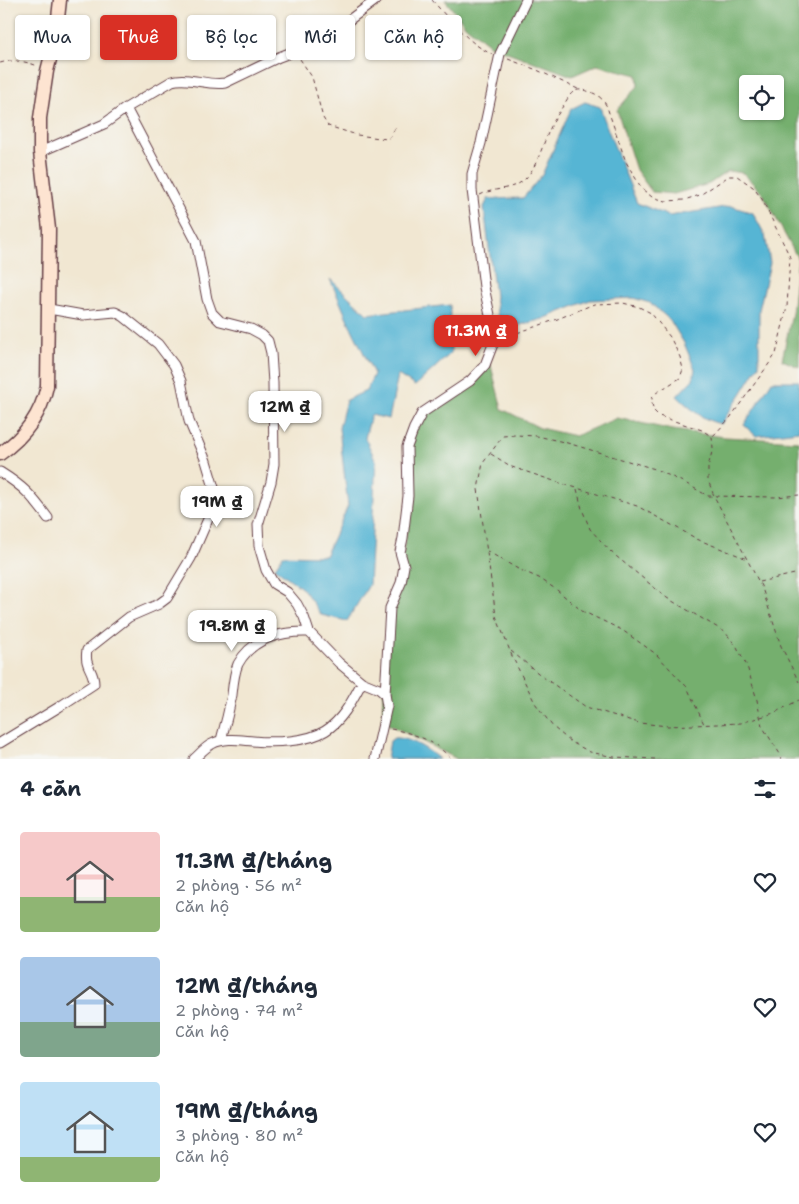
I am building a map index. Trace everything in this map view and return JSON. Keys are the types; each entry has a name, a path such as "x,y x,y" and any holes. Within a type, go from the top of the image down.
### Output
{"street":[{"path":"0,454 16,442 29,426 38,413 48,386 49,229 40,152 40,118 47,71 56,36 60,0"},
{"path":"355,16 376,0"},
{"path":"375,759 387,706 385,694 390,608 401,583 404,566 400,552 408,496 407,447 422,413 470,381 485,365 494,340 484,287 473,199 472,174 481,143 500,54 526,0"},
{"path":"40,152 104,124 172,80 180,79 216,85 225,83 286,55"},
{"path":"126,108 196,240 207,299 212,312 220,321 251,329 268,341 271,353 273,383 274,464 271,482 258,525 259,546 266,570 274,584 287,592 297,604 309,632 339,663 362,682 385,694"},
{"path":"0,743 94,684 94,677 86,664 87,650 130,617 159,604 167,598 191,558 212,510 215,491 206,461 188,421 178,373 158,344 123,316 115,312 83,315 49,309"},
{"path":"0,472 31,495 48,518"},
{"path":"221,740 238,665 246,653 257,643 272,636 297,631 309,632"},
{"path":"194,759 211,744 221,740 232,739 270,743 298,740 325,731 342,715 362,682"}],"path":[{"path":"0,63 10,60 24,61 47,71"},
{"path":"301,60 312,77 323,118 328,126 356,135 387,139 397,125"},
{"path":"473,199 496,189 509,188 521,183 528,176 561,109 570,95 574,91 580,90 590,92 603,99 626,162 642,189 652,197 666,201 684,200 700,195 729,176 737,176 753,187 762,199 790,256 787,307 776,354 730,418 712,437 713,448 708,467 708,480 714,496 759,582 781,646 799,682"},
{"path":"494,340 555,320 594,304 623,303 639,307 651,313 670,337 680,356 683,369 680,378 656,393 652,398 654,411 659,416 702,430 712,437"},
{"path":"655,759 614,757 590,752 571,742 553,727 535,703 496,616 478,489 483,463 503,436 537,436 655,469 708,496 776,498 799,495"},
{"path":"490,454 512,467 637,506 699,540 746,558"},
{"path":"577,488 582,509 590,529 611,552 667,598 725,632 737,647 747,666 757,700 760,719 768,737 780,754 780,759"},
{"path":"486,550 518,569 539,578 557,590 582,612 622,630 656,654 687,686 705,725"},
{"path":"759,582 799,573"},
{"path":"510,650 550,682 586,707 639,723 668,726 741,723 760,719 799,700"},
{"path":"383,728 398,730 426,739 452,759"}],"green space":[{"path":"445,0 799,0 799,367 782,360 792,313 798,259 763,194 743,173 728,171 709,184 674,194 652,192 636,170 617,110 638,86 637,75 597,65 572,76 491,46 466,26 462,21 462,15 457,15"},
{"path":"490,362 502,409 540,428 575,436 617,418 673,430 725,437 799,441 799,759 457,759 382,721 384,669 411,504 410,458 414,420 456,399"}],"water":[{"path":"585,102 600,107 637,203 669,216 731,206 753,213 765,235 770,263 759,310 759,365 721,424 702,417 677,396 693,379 695,369 684,343 670,320 650,303 633,298 590,300 543,319 513,327 498,321 484,207 488,199 523,198 542,175 571,109"},
{"path":"330,279 367,314 450,305 451,353 415,386 398,375 389,419 371,415 365,438 376,461 369,585 347,621 321,615 304,590 275,568 283,555 325,556 348,506 339,428 346,400 366,391 374,374"},
{"path":"772,381 799,381 799,431 756,436 744,425"},
{"path":"394,738 406,739 418,744 439,759 387,759 390,741"}]}
